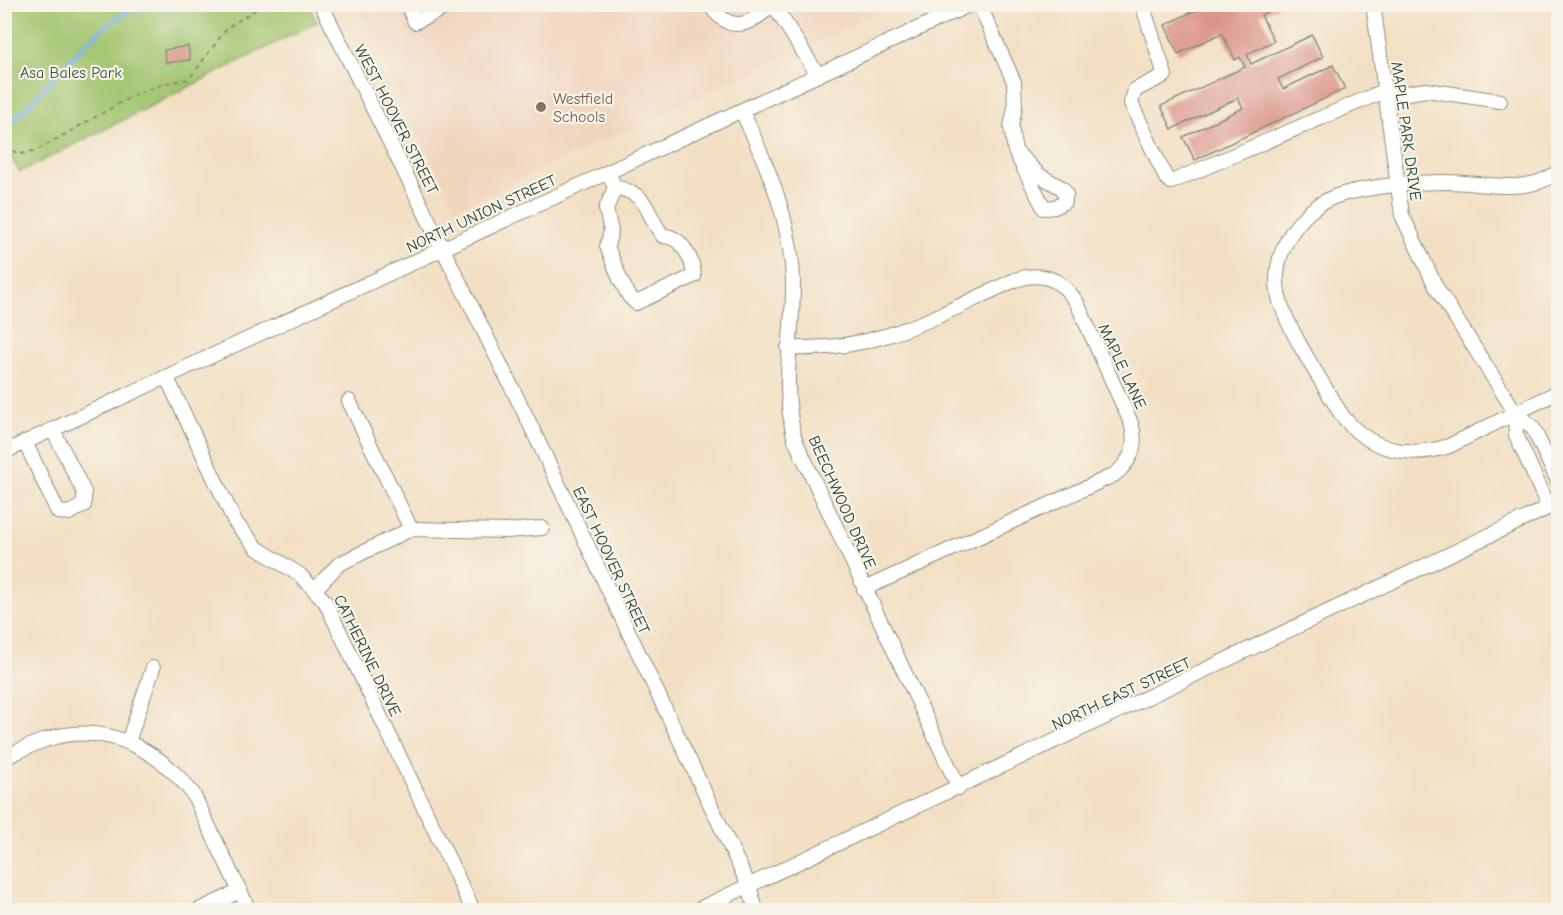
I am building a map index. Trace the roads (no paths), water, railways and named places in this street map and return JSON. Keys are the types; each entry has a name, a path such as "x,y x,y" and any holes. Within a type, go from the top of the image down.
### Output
{"street":[{"name":"WEST HOOVER STREET","path":"321,4 444,249"},
{"path":"407,4 415,22 453,4"},
{"path":"710,4 723,19 733,24 757,20 772,4 818,75"},
{"name":"NORTH UNION STREET","path":"4,452 971,4"},
{"path":"979,4 1014,82 1015,107 1011,128 1015,151"},
{"name":"MAPLE PARK DRIVE","path":"1373,4 1396,187 1402,215 1436,287 1515,412 1533,428 1558,481"},
{"path":"1146,6 1165,75 1135,90 1131,103 1166,178 1171,182 1178,181 1384,91 1407,93 1426,90 1500,101"},
{"name":"BEECHWOOD DRIVE","path":"742,111 776,190 789,243 793,290 788,348 787,400 795,440 959,788"},
{"path":"1558,172 1527,186 1446,182 1343,194 1313,209 1300,221 1288,237 1280,256 1277,276 1278,294 1285,314 1341,414 1350,427 1374,444 1402,452 1434,451 1449,446 1558,392"},
{"path":"608,173 615,187 636,193 643,200 663,236 669,236 683,246 694,276 636,303 629,296 607,246 611,231 606,209 615,187"},
{"name":"EAST HOOVER STREET","path":"444,249 749,886 756,910"},
{"name":"MAPLE LANE","path":"788,348 818,349 877,340 1015,280 1035,274 1046,276 1064,286 1077,303 1131,423 1135,443 1133,452 1122,469 1114,475 864,590"},
{"name":"CATHERINE DRIVE","path":"167,378 235,522 257,548 300,575 315,589 334,620 473,910"},
{"path":"348,401 411,530"},
{"name":"MAPLE PARK DRIVE","path":"1515,412 1516,435 1554,505"},
{"path":"25,442 58,512 69,513 84,505 84,492 53,430"},
{"name":"NORTH EAST STREET","path":"697,910 1554,505"},
{"path":"315,589 329,571 339,564 394,535 411,530 507,531 542,528"},
{"path":"128,742 153,668"},
{"path":"4,758 43,740 66,735 106,736 128,742 152,753 181,777 201,808 249,910"},
{"path":"199,910 240,891"}],"waterway":[{"path":"4,128 98,33 115,19 135,8 227,9"}],"place":[{"name":"Westfield Schools","path":"541,107"}],"park label":[{"name":"Asa Bales Park","path":"71,72"}]}
